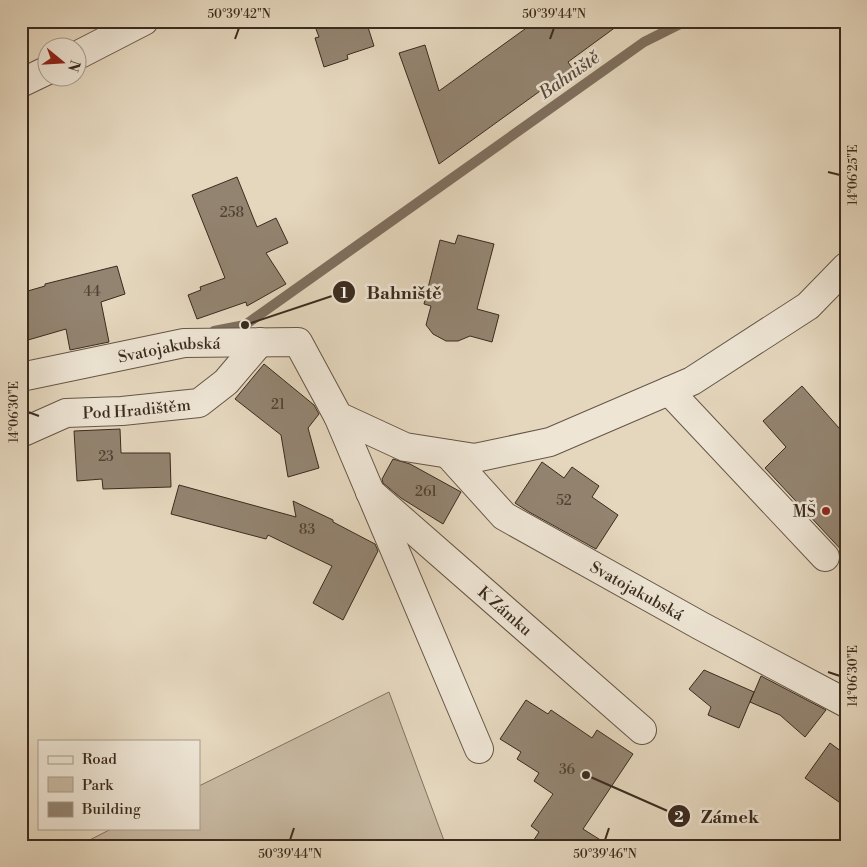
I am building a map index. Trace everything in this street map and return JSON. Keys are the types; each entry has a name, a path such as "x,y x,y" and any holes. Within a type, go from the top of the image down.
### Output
{"street":[{"path":"88,49 144,21"},
{"path":"21,83 38,75"},
{"path":"338,416 405,447 475,458 550,442 692,382 808,306 846,267"},
{"name":"Pod Hradištěm","path":"21,433 66,413 122,411 199,403 226,382 260,342"},
{"name":"Svatojakubská","path":"21,377 184,343 298,342 338,416"},
{"path":"669,391 825,557"},
{"path":"338,416 479,749"},
{"name":"Svatojakubská","path":"448,454 504,516 702,626 846,703"},
{"name":"K Zámku","path":"370,492 642,730"}],"green space":[{"path":"389,692 446,846 78,846 109,830 200,830 200,786"}],"building":[{"path":"313,21 366,21 374,46 347,55 348,59 324,67 315,38 319,37"},
{"path":"536,21 624,21 568,62 572,68 439,164 399,53 425,45 439,91"},
{"path":"237,177 257,227 276,218 288,243 266,253 286,284 247,306 246,302 197,319 188,295 201,290 200,287 225,278 192,195"},
{"path":"458,235 494,244 477,309 499,315 492,342 470,336 458,341 446,341 433,334 426,325 431,306 424,304 440,240 455,244"},
{"path":"117,266 125,294 101,302 109,342 70,350 66,329 28,340 24,329 21,329 21,293 45,286 45,284"},
{"path":"264,364 314,405 319,414 308,428 319,468 288,477 281,435 235,399"},
{"name":"MŠ","path":"802,386 846,436 846,555 765,468 786,447 763,421"},
{"path":"120,429 121,453 170,453 171,487 103,489 102,479 77,481 74,431"},
{"path":"393,459 410,464 461,492 443,524 401,498 383,483 382,479"},
{"path":"542,462 564,478 572,467 599,486 592,497 618,515 596,549 515,503"},
{"path":"179,485 296,517 293,501 333,520 333,522 375,544 378,551 343,620 313,603 332,566 268,535 266,539 171,514"},
{"path":"704,670 754,692 739,728 708,715 711,707 689,689"},
{"path":"761,676 826,710 805,737 780,715 750,702"},
{"path":"526,700 548,714 551,710 592,738 597,730 633,754 583,829 610,846 530,846 539,832 531,826 553,794 534,781 539,773 517,759 521,752 500,739"},
{"path":"830,743 846,755 846,807 805,778"}],"waterway":[{"name":"Bahniště","path":"214,331 245,325 644,42 686,21"}],"place":[{"name":"Bahniště","path":"245,325"},
{"name":"MŠ","path":"826,511"},
{"name":"Zámek","path":"586,775"}]}
